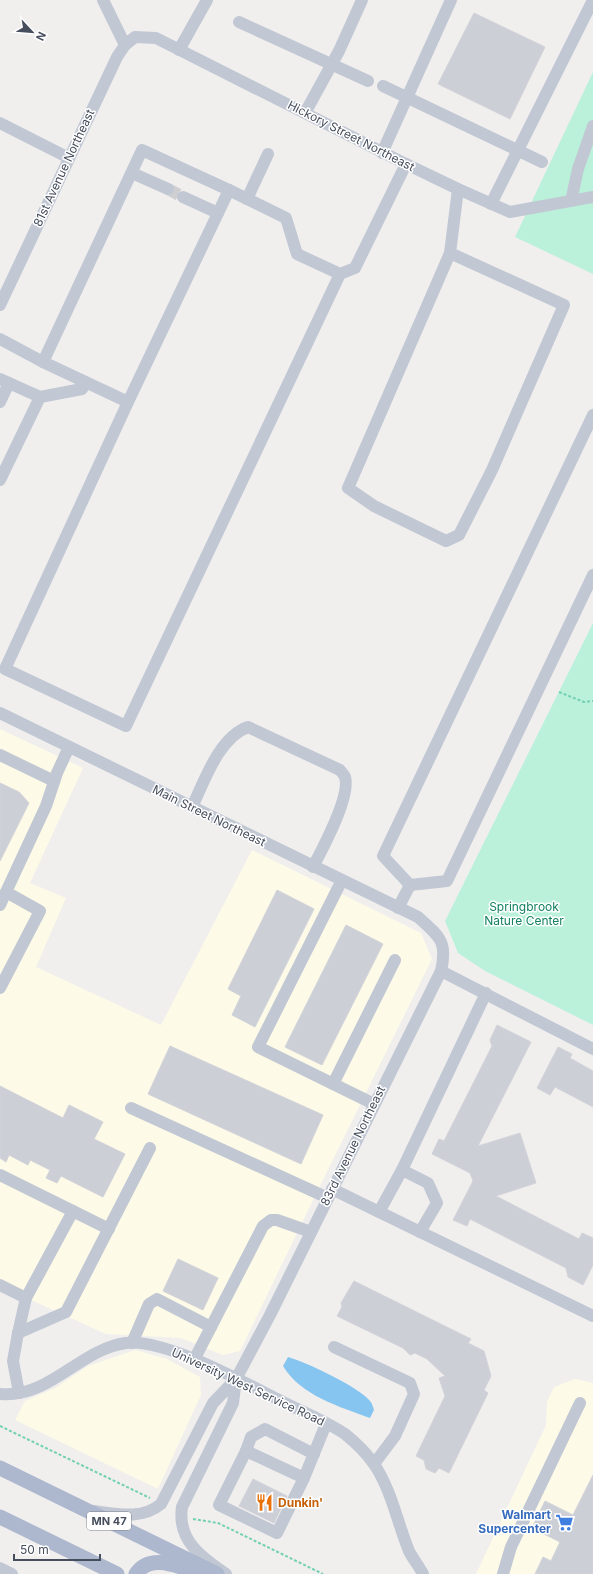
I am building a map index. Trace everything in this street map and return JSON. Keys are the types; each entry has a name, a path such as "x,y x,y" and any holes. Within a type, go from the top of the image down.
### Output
{"main road":[{"name":"MN 47","path":"0,1468 217,1574"},
{"path":"0,1517 117,1574"},
{"path":"136,1574 146,1565 153,1562 164,1562 202,1574"}],"street":[{"path":"103,0 125,45"},
{"path":"179,50 207,0"},
{"path":"305,114 332,65 362,0"},
{"path":"382,152 451,0"},
{"path":"491,204 593,0"},
{"path":"239,22 368,81"},
{"name":"81st Avenue Northeast","path":"0,304 117,56 125,45 135,37"},
{"name":"Hickory Street Northeast","path":"135,37 156,38 406,164 510,212 593,197"},
{"path":"383,86 542,162"},
{"path":"0,124 69,158"},
{"path":"571,201 578,169 592,134"},
{"path":"43,362 142,150 286,218 297,254 340,274"},
{"path":"247,199 268,154"},
{"path":"229,190 128,402 5,669 126,726 340,274 355,268 406,164"},
{"path":"132,173 168,189"},
{"path":"450,253 564,305 492,470 458,535 446,541 374,506 348,488 450,253 458,189"},
{"path":"183,197 218,213"},
{"path":"0,339 85,383 128,402"},
{"path":"0,402 4,381 40,396 82,389 85,383"},
{"path":"0,480 40,396"},
{"path":"410,885 383,856 593,415"},
{"path":"410,885 447,881 593,575"},
{"name":"Main Street Northeast","path":"0,713 418,917"},
{"path":"192,807 208,773 228,740 241,729 248,727 340,770 345,776 346,792 330,833 313,867"},
{"path":"0,905 46,806 54,781 69,747"},
{"path":"0,755 54,781"},
{"path":"342,880 258,1047 374,1104"},
{"path":"398,908 410,885"},
{"path":"0,988 40,911 6,892"},
{"name":"83rd Avenue Northeast","path":"154,1505 161,1504 213,1403 236,1379 270,1315 441,971 445,955 442,942 418,917"},
{"path":"333,1084 395,960"},
{"path":"441,971 593,1049"},
{"path":"380,1212 402,1170 486,993"},
{"path":"131,1108 330,1193 380,1212 593,1316"},
{"path":"18,1333 66,1312 150,1148"},
{"path":"402,1170 428,1183 437,1203 420,1232"},
{"path":"0,1175 109,1229"},
{"path":"19,1393 13,1361 26,1298 73,1211"},
{"path":"194,1360 263,1226 271,1220 277,1220 311,1232"},
{"path":"0,1285 26,1298"},
{"path":"132,1343 149,1304 157,1299 211,1327"},
{"name":"University West Service Road","path":"0,1394 19,1393 32,1390 56,1379 92,1355 112,1346 144,1343 161,1347 194,1360 236,1379 344,1434 374,1464 393,1502 410,1552 423,1574"},
{"path":"334,1347 410,1383 414,1394 395,1436 374,1464"},
{"name":"83rd Avenue Northeast","path":"226,1574 198,1555 189,1543 184,1532 181,1514 182,1507 233,1403 236,1379"},
{"path":"503,1574 511,1547 580,1402"},
{"path":"314,1454 265,1429 251,1437 246,1451 219,1504 277,1533 304,1478 314,1454 326,1424"},
{"path":"246,1451 304,1478"},
{"path":"86,1510 120,1515 144,1514 154,1505"},
{"path":"0,1568 12,1574"}],"path":[{"path":"559,692 584,702 593,701"},
{"path":"0,1426 154,1505"},
{"path":"190,1519 218,1523 323,1574"}],"shaded area":[{"path":"0,729 83,768 30,883 66,898 36,967 161,1025 252,850 421,933 432,959 240,1351 223,1355 181,1338 106,1334 0,1286"},
{"path":"135,1350 167,1359 200,1377 201,1395 158,1489 15,1420 25,1401 55,1388 88,1366"},
{"path":"575,1379 593,1383 593,1574 476,1574 546,1425 547,1402 554,1387"}],"green space":[{"path":"593,72 593,274 515,237"},
{"name":"Springbrook Nature Center","path":"593,623 593,1025 485,971 458,953 445,921"}],"water":[{"path":"288,1357 307,1364 344,1382 364,1395 371,1402 374,1410 370,1418 322,1399 300,1385 290,1376 283,1366"}],"building":[{"path":"474,13 545,47 510,119 438,84"},
{"path":"0,783 19,792 29,803 0,861"},
{"path":"277,890 314,909 255,1027 232,1015 241,996 228,989"},
{"path":"346,925 383,944 322,1065 285,1047"},
{"path":"497,1025 531,1042 478,1146 520,1133 536,1183 496,1196 579,1239 582,1233 593,1238 593,1265 583,1285 568,1277 566,1268 470,1219 467,1226 453,1220 473,1181 470,1173 432,1154 439,1139 444,1141 492,1046 490,1040"},
{"path":"170,1046 323,1115 301,1164 148,1094"},
{"path":"558,1047 572,1054 570,1058 593,1071 593,1107 555,1087 550,1095 537,1088"},
{"path":"0,1086 63,1118 69,1105 103,1122 94,1139 125,1154 103,1197 61,1176 57,1183 46,1178 50,1170 30,1160 28,1165 9,1155 6,1162 0,1158"},
{"path":"178,1259 218,1278 203,1310 163,1291"},
{"path":"354,1281 471,1339 468,1343 484,1351 491,1376 484,1390 488,1393 449,1473 439,1468 435,1473 426,1469 424,1460 416,1456 445,1396 439,1378 445,1376 427,1359 415,1353 410,1355 403,1348 337,1316 342,1307 341,1303"},
{"name":"Walmart Supercenter","path":"593,1475 593,1574 535,1574 543,1557 551,1561 560,1542 532,1528 545,1501 573,1515"},
{"name":"Dunkin'","path":"253,1479 287,1496 274,1523 239,1506"}],"tunnel":[{"path":"168,189 183,197"}],"place":[{"name":"Dunkin'","path":"265,1503"},
{"name":"Walmart Supercenter","path":"564,1522"}]}
